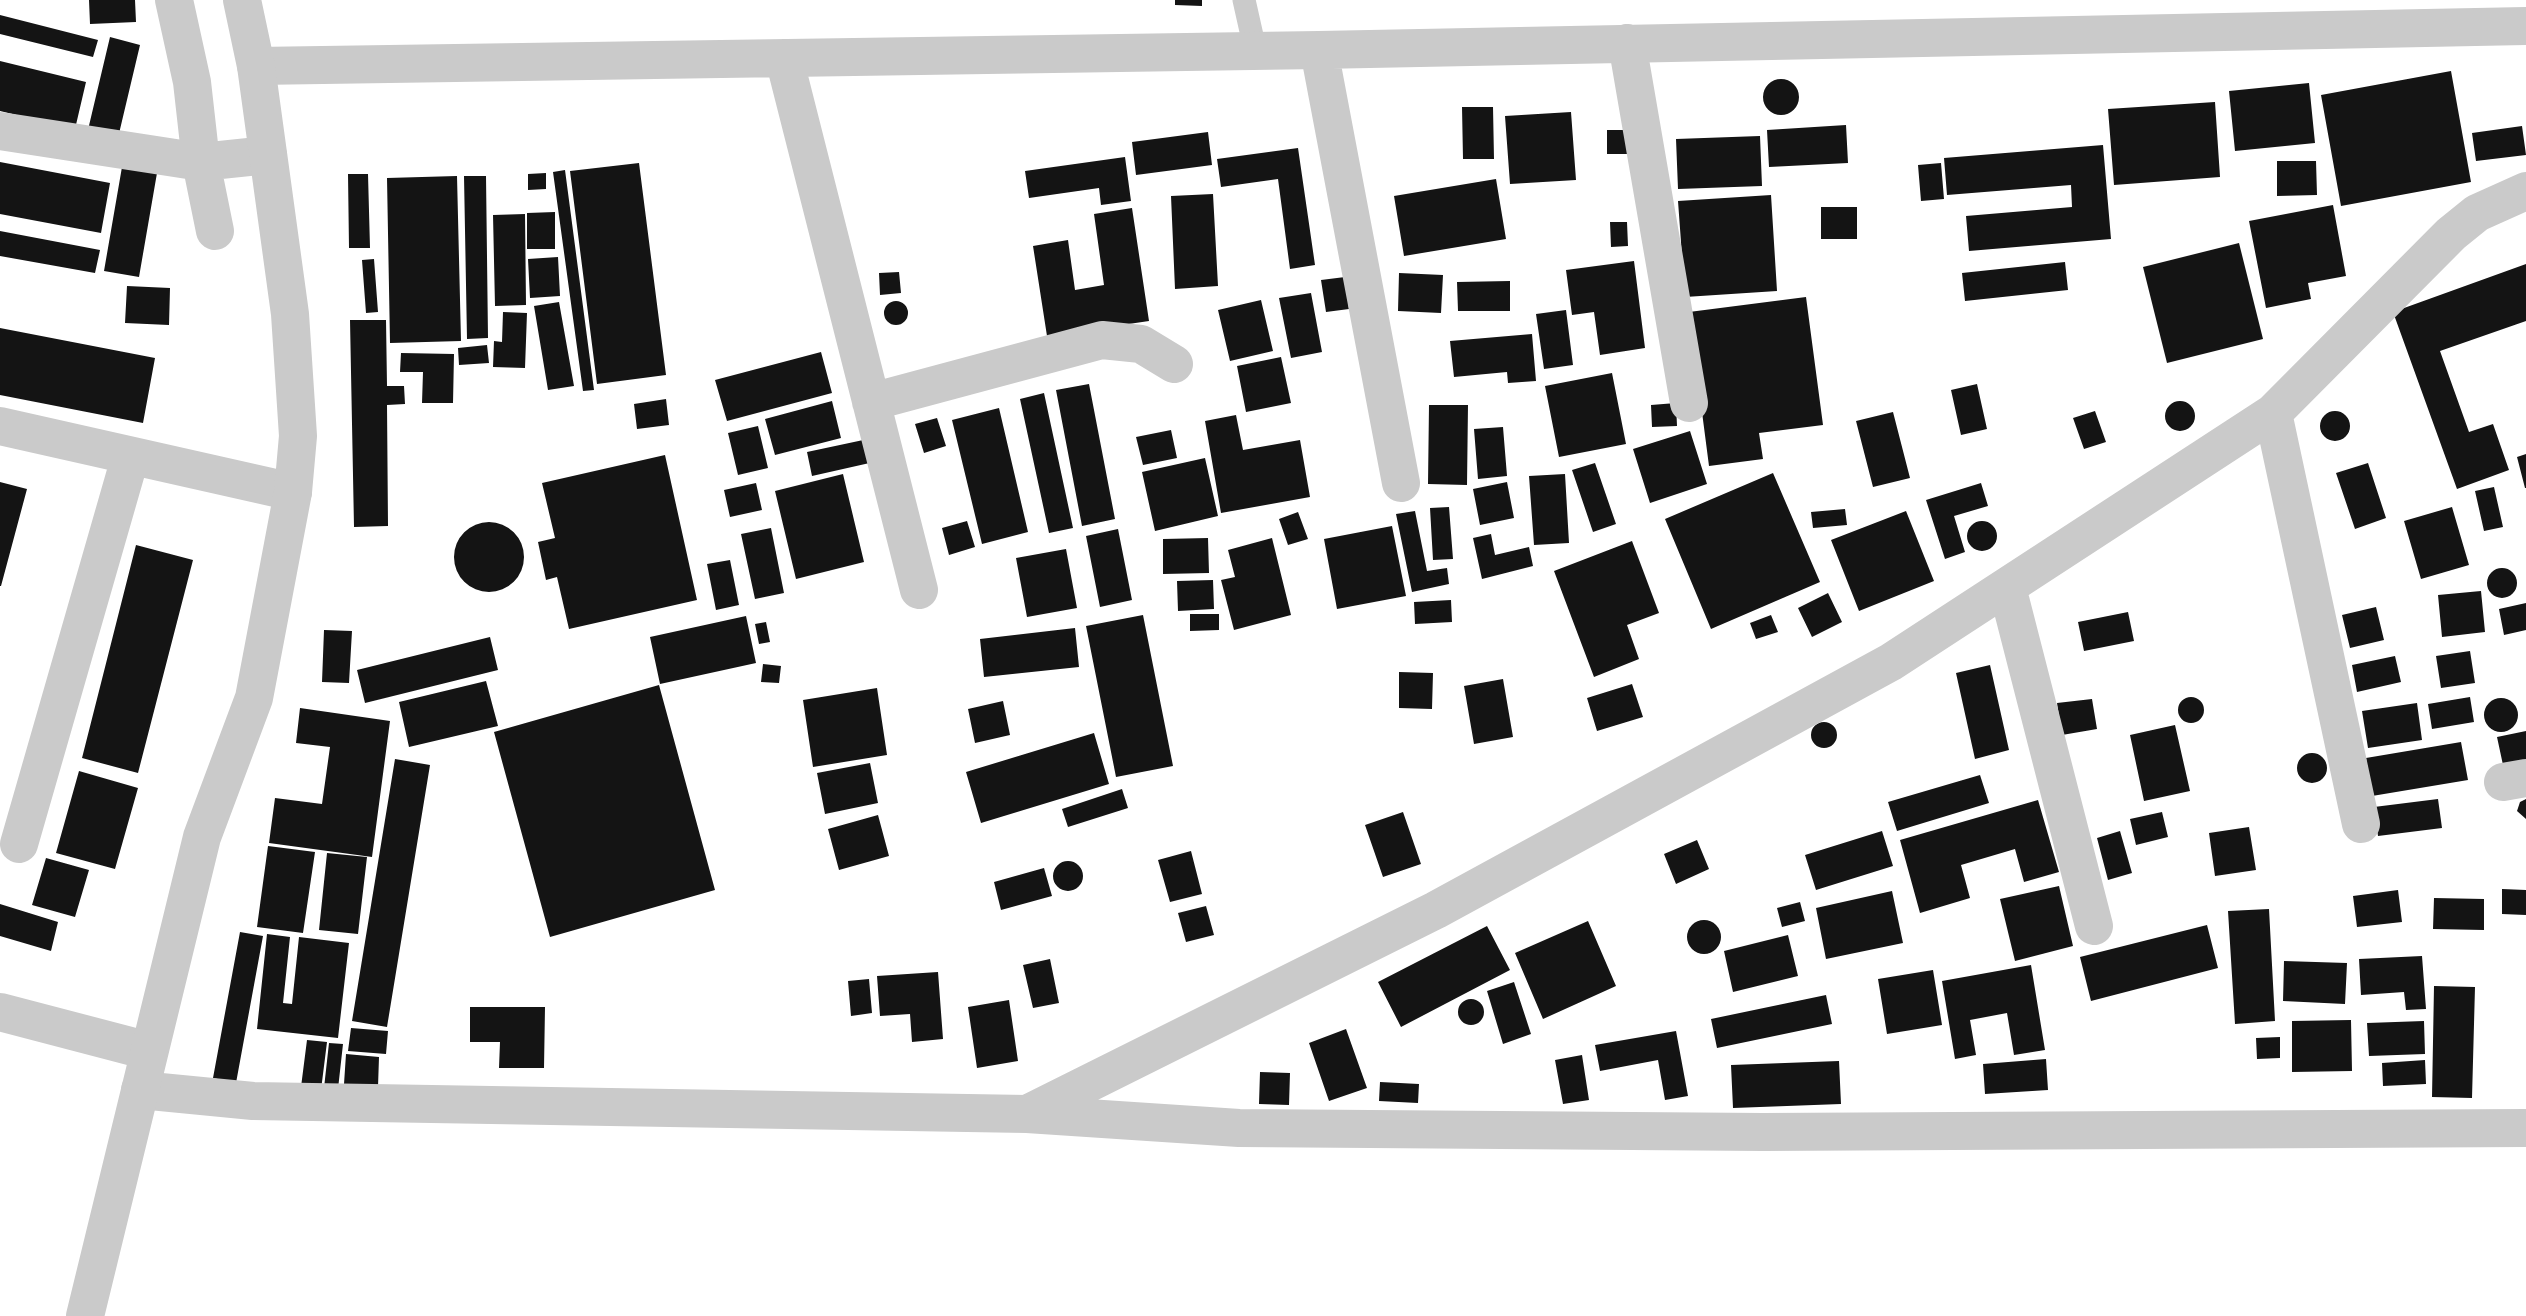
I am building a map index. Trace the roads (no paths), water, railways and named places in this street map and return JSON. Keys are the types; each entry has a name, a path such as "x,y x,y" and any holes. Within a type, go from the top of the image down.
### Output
{"street":[{"path":"174,0 192,82 201,162 215,231"},
{"path":"85,1316 202,837 254,698 293,492 299,436 291,327 256,66 242,0"},
{"path":"256,66 1319,50 2526,26"},
{"path":"1627,43 1689,403"},
{"path":"1319,50 1401,482"},
{"path":"784,58 919,590"},
{"path":"0,131 201,162 268,155"},
{"path":"1027,1114 1436,911 1891,662 2273,413 2451,234 2477,213 2526,191"},
{"path":"871,402 1102,340 1141,344 1174,364"},
{"path":"2273,413 2361,824"},
{"path":"0,426 130,458 293,492"},
{"path":"19,844 130,458"},
{"path":"2007,587 2095,926"},
{"path":"0,1012 149,1051"},
{"path":"140,1090 253,1101 1027,1114 1239,1128 1763,1132 2526,1128"}],"lane":[{"path":"1244,0 1255,49"}]}
